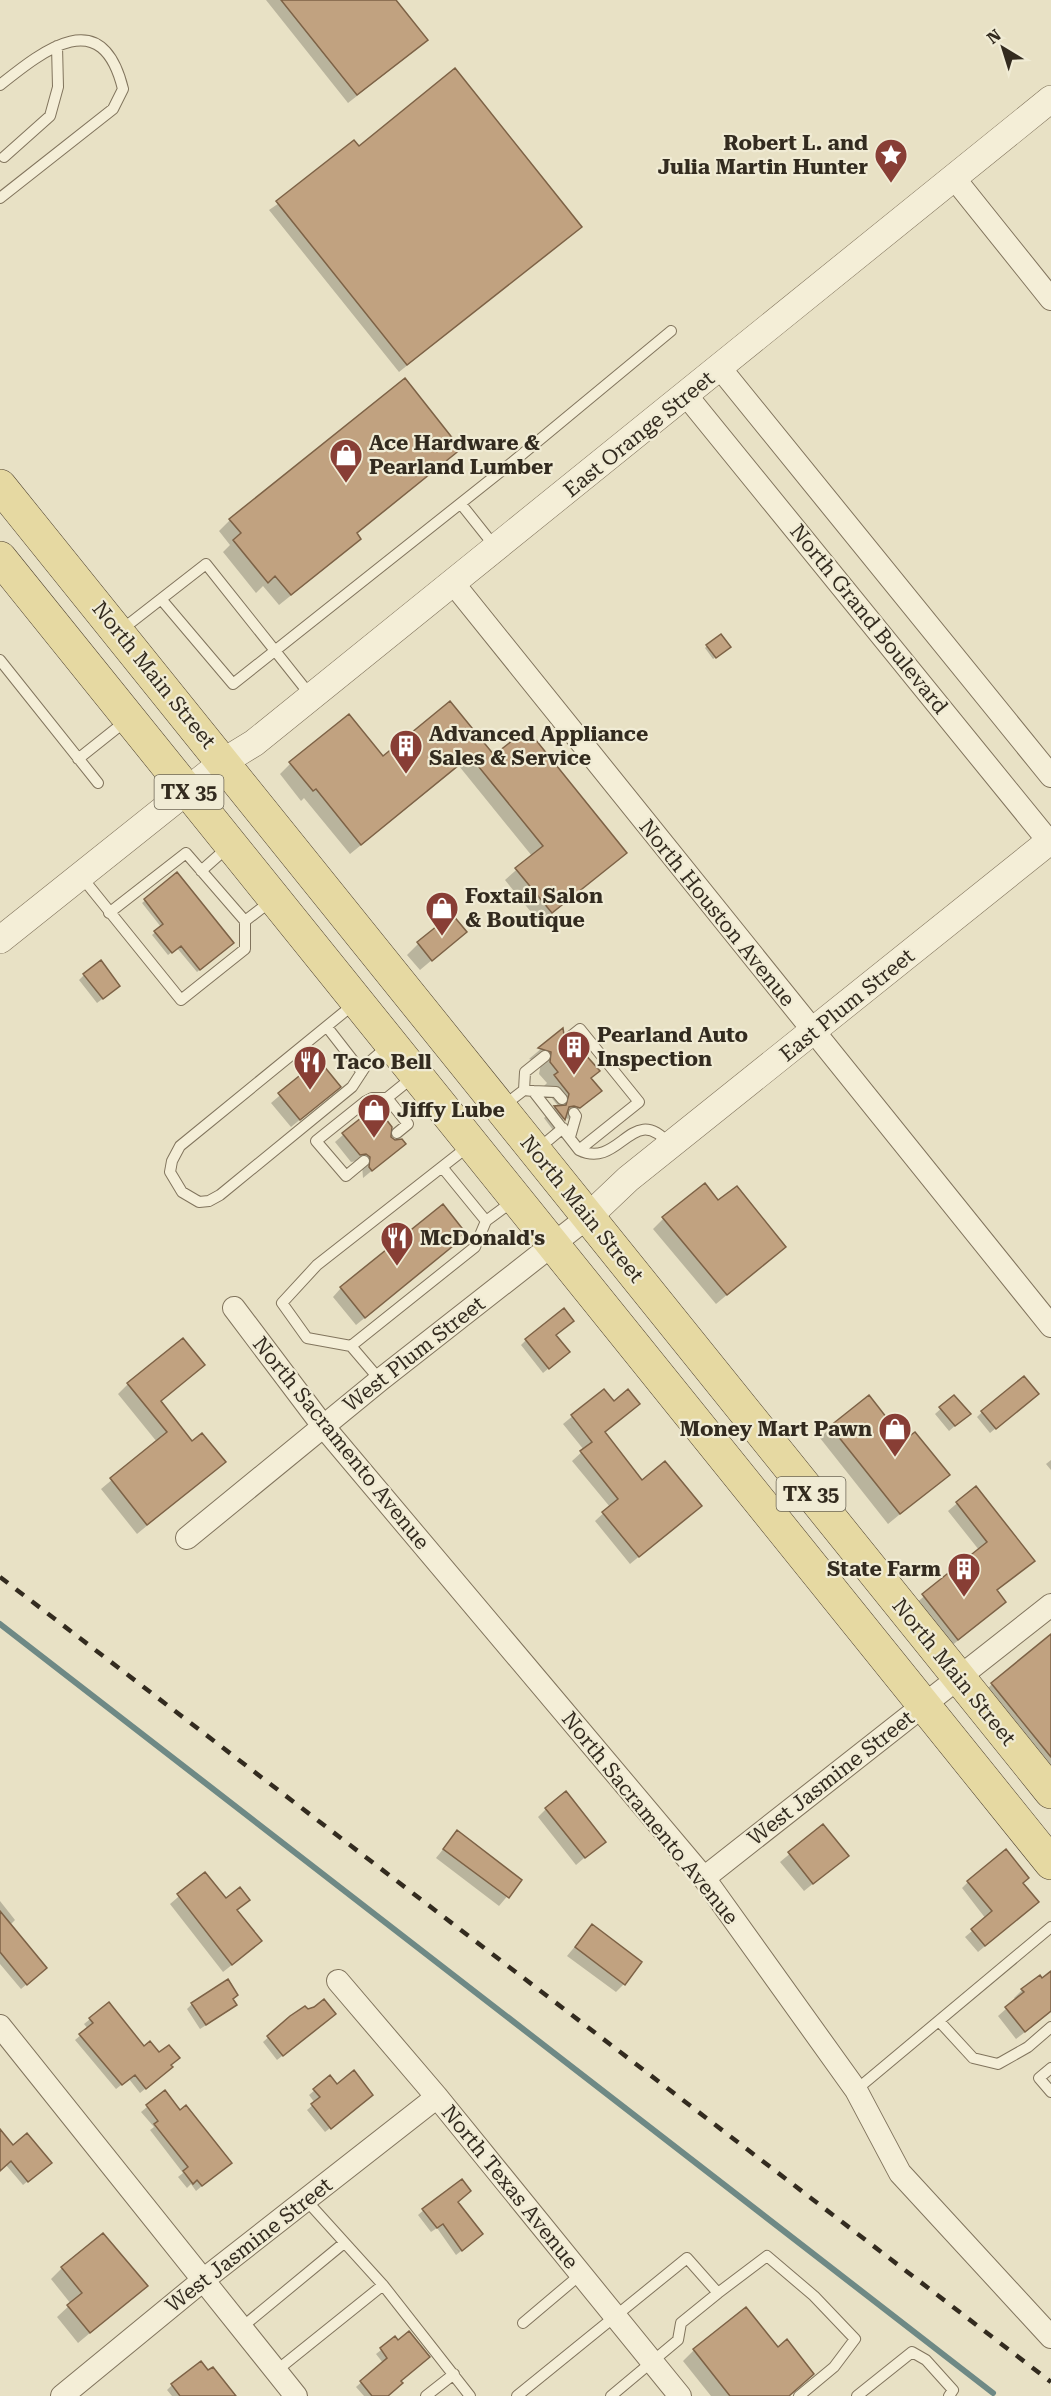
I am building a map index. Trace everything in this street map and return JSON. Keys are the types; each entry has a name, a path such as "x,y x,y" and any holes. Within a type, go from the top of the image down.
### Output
{"main road":[{"name":"North Main Street","path":"0,486 223,762 519,1096 535,1152 1051,1792"},
{"name":"North Main Street","path":"1,562 1051,1863"}],"street":[{"name":"East Orange Street","path":"5,932 223,762 254,743 1051,99"},
{"path":"954,178 1051,299"},
{"name":"North Grand Boulevard","path":"720,368 1051,776"},
{"name":"North Grand Boulevard","path":"686,395 1050,842"},
{"name":"North Houston Avenue","path":"453,583 1051,1326"},
{"name":"East Plum Street","path":"588,1217 670,1146 1050,842"},
{"name":"West Plum Street","path":"187,1538 380,1380 588,1217"},
{"name":"North Sacramento Avenue","path":"234,1308 323,1426 704,1878 856,2090 900,2173 1051,2337"},
{"name":"West Jasmine Street","path":"704,1878 1051,1605"},
{"name":"North Texas Avenue","path":"338,1981 437,2097 680,2396"},
{"path":"0,2026 202,2282 296,2396"},
{"name":"West Jasmine Street","path":"62,2396 202,2282 437,2097"}],"lane":[{"path":"0,85 33,59 57,46 86,39 101,45 117,64 123,89 113,109 0,198"},
{"path":"4,157 50,116 58,87 57,46"},
{"path":"161,599 233,684 461,504 671,331"},
{"path":"461,504 496,548"},
{"path":"119,631 206,564 311,697"},
{"path":"0,660 98,783"},
{"path":"78,759 129,719"},
{"path":"201,871 231,845"},
{"path":"80,875 109,913 181,1000 245,949 245,921 186,853 109,913"},
{"path":"245,921 274,898"},
{"path":"357,1002 180,1146 172,1161 170,1173 189,1198 199,1203 209,1201 352,1087 362,1072 391,1043"},
{"path":"327,1028 362,1072"},
{"path":"570,1036 580,1029 639,1102 579,1150"},
{"path":"519,1096 525,1072 545,1056"},
{"path":"364,1161 346,1176 316,1141 366,1101 372,1098 387,1098 416,1075"},
{"path":"519,1096 556,1092 562,1099"},
{"path":"519,1096 566,1133 579,1150 595,1154 608,1152 642,1129 651,1129 659,1133 670,1146"},
{"path":"387,1098 408,1124 397,1133"},
{"path":"535,1152 566,1133 576,1116 574,1113"},
{"path":"380,1380 351,1346 307,1338 282,1303 317,1265 471,1144"},
{"path":"442,1167 486,1221"},
{"path":"351,1346 475,1247 486,1221 516,1199"},
{"path":"856,2090 1051,1927"},
{"path":"939,2021 974,2058 998,2064 1028,2047 1051,2027"},
{"path":"1051,2068 1039,2078 1051,2092"},
{"path":"306,2200 383,2285 470,2396"},
{"path":"241,2328 344,2243"},
{"path":"611,2396 678,2340 681,2323 767,2256 814,2296 855,2339 834,2367 799,2396"},
{"path":"517,2396 687,2258 718,2293"},
{"path":"523,2323 581,2274"},
{"path":"276,2371 383,2285"},
{"path":"857,2396 912,2352 926,2360 953,2390 949,2396"},
{"path":"426,2396 454,2374"}],"building":[{"path":"281,0 396,0 428,40 357,95"},
{"path":"455,68 582,227 407,365 276,201 354,140 359,146"},
{"name":"Ace Hardware & Pearland Lumber","path":"405,378 461,449 357,533 361,539 291,595 275,576 268,583 233,540 241,533 229,519"},
{"path":"721,634 731,647 716,658 706,645"},
{"path":"450,701 494,755 527,729 627,853 552,913 515,868 543,846 470,756 361,845 316,789 313,791 289,762 349,714 383,756"},
{"path":"177,872 234,943 200,970 181,946 172,953 154,931 163,924 144,899"},
{"name":"Foxtail Salon & Boutique","path":"452,914 467,932 432,961 417,942"},
{"path":"101,960 120,986 103,999 83,974"},
{"name":"Pearland Auto Inspection","path":"563,1028 565,1042 575,1043 600,1071 591,1078 602,1091 580,1108 569,1107 565,1120 554,1106 566,1105 569,1094 554,1075 558,1072 550,1062 551,1052 538,1048"},
{"name":"Taco Bell","path":"319,1060 341,1087 300,1120 278,1093"},
{"name":"Jiffy Lube","path":"376,1106 392,1127 391,1137 395,1140 402,1139 406,1144 372,1171 369,1167 370,1157 366,1154 360,1155 342,1133"},
{"path":"705,1183 718,1200 737,1186 786,1247 727,1295 662,1217"},
{"name":"McDonald's","path":"443,1204 465,1232 451,1244 453,1246 365,1318 340,1287"},
{"path":"564,1308 574,1321 556,1335 570,1352 549,1369 525,1339"},
{"path":"183,1338 205,1365 161,1401 192,1441 202,1433 226,1462 147,1525 110,1478 167,1432 127,1383"},
{"path":"1024,1376 1039,1394 996,1429 981,1411"},
{"path":"604,1389 614,1401 628,1389 640,1404 605,1432 642,1480 665,1461 702,1506 639,1557 602,1512 618,1499 580,1451 592,1442 571,1415"},
{"name":"Money Mart Pawn","path":"869,1395 904,1440 915,1432 950,1475 900,1514 830,1426"},
{"path":"954,1395 971,1414 955,1426 939,1407"},
{"path":"976,1486 1035,1561 997,1590 1006,1602 958,1640 922,1594 987,1542 956,1502"},
{"path":"1051,1634 1051,1757 991,1683"},
{"path":"566,1791 606,1842 585,1858 545,1808"},
{"path":"823,1824 849,1856 813,1884 788,1852"},
{"path":"457,1830 522,1880 509,1898 443,1849"},
{"path":"1006,1849 1029,1878 1023,1883 1039,1902 985,1946 971,1929 992,1911 967,1881"},
{"path":"205,1872 226,1898 240,1887 250,1900 237,1910 262,1941 232,1965 177,1894"},
{"path":"0,1911 47,1968 27,1985 0,1952"},
{"path":"592,1924 642,1962 625,1985 575,1947"},
{"path":"1051,1971 1051,2011 1025,2032 1005,2007 1024,1992 1021,1989 1040,1975 1042,1978"},
{"path":"228,1979 238,1995 233,1999 237,2005 206,2025 191,2003"},
{"path":"324,1999 336,2014 283,2056 267,2036 305,2006 308,2009 314,2007"},
{"path":"109,2002 144,2046 150,2041 159,2052 169,2045 180,2058 171,2065 173,2067 146,2089 135,2075 122,2085 79,2034 93,2023 89,2018"},
{"path":"354,2070 373,2095 331,2129 311,2104 320,2097 313,2089 330,2075 337,2084"},
{"path":"165,2090 180,2110 186,2105 232,2163 202,2186 197,2180 193,2184 183,2171 188,2167 154,2124 158,2121 146,2105"},
{"path":"0,2129 13,2145 27,2133 52,2163 28,2182 11,2161 0,2171"},
{"path":"462,2179 471,2191 458,2202 483,2234 462,2251 443,2224 437,2228 422,2209"},
{"path":"103,2233 148,2286 90,2333 67,2305 82,2293 61,2267"},
{"path":"746,2307 778,2347 787,2339 814,2374 789,2396 730,2396 693,2349"},
{"path":"409,2331 430,2357 401,2381 403,2383 388,2396 372,2396 360,2381 387,2358 380,2348 395,2336 398,2340"},
{"path":"201,2361 208,2370 213,2367 236,2396 180,2396 171,2384"}],"waterway":[{"path":"0,1624 993,2393"}],"railway":[{"path":"0,1577 1051,2382"}],"place":[{"name":"Robert L. and Julia Martin Hunter","path":"891,184"},
{"name":"Ace Hardware & Pearland Lumber","path":"346,484"},
{"name":"Advanced Appliance Sales & Service","path":"406,775"},
{"name":"Foxtail Salon & Boutique","path":"442,937"},
{"name":"Pearland Auto Inspection","path":"574,1076"},
{"name":"Taco Bell","path":"310,1091"},
{"name":"Jiffy Lube","path":"374,1139"},
{"name":"McDonald's","path":"397,1267"},
{"name":"Money Mart Pawn","path":"895,1458"},
{"name":"State Farm","path":"964,1598"}]}
